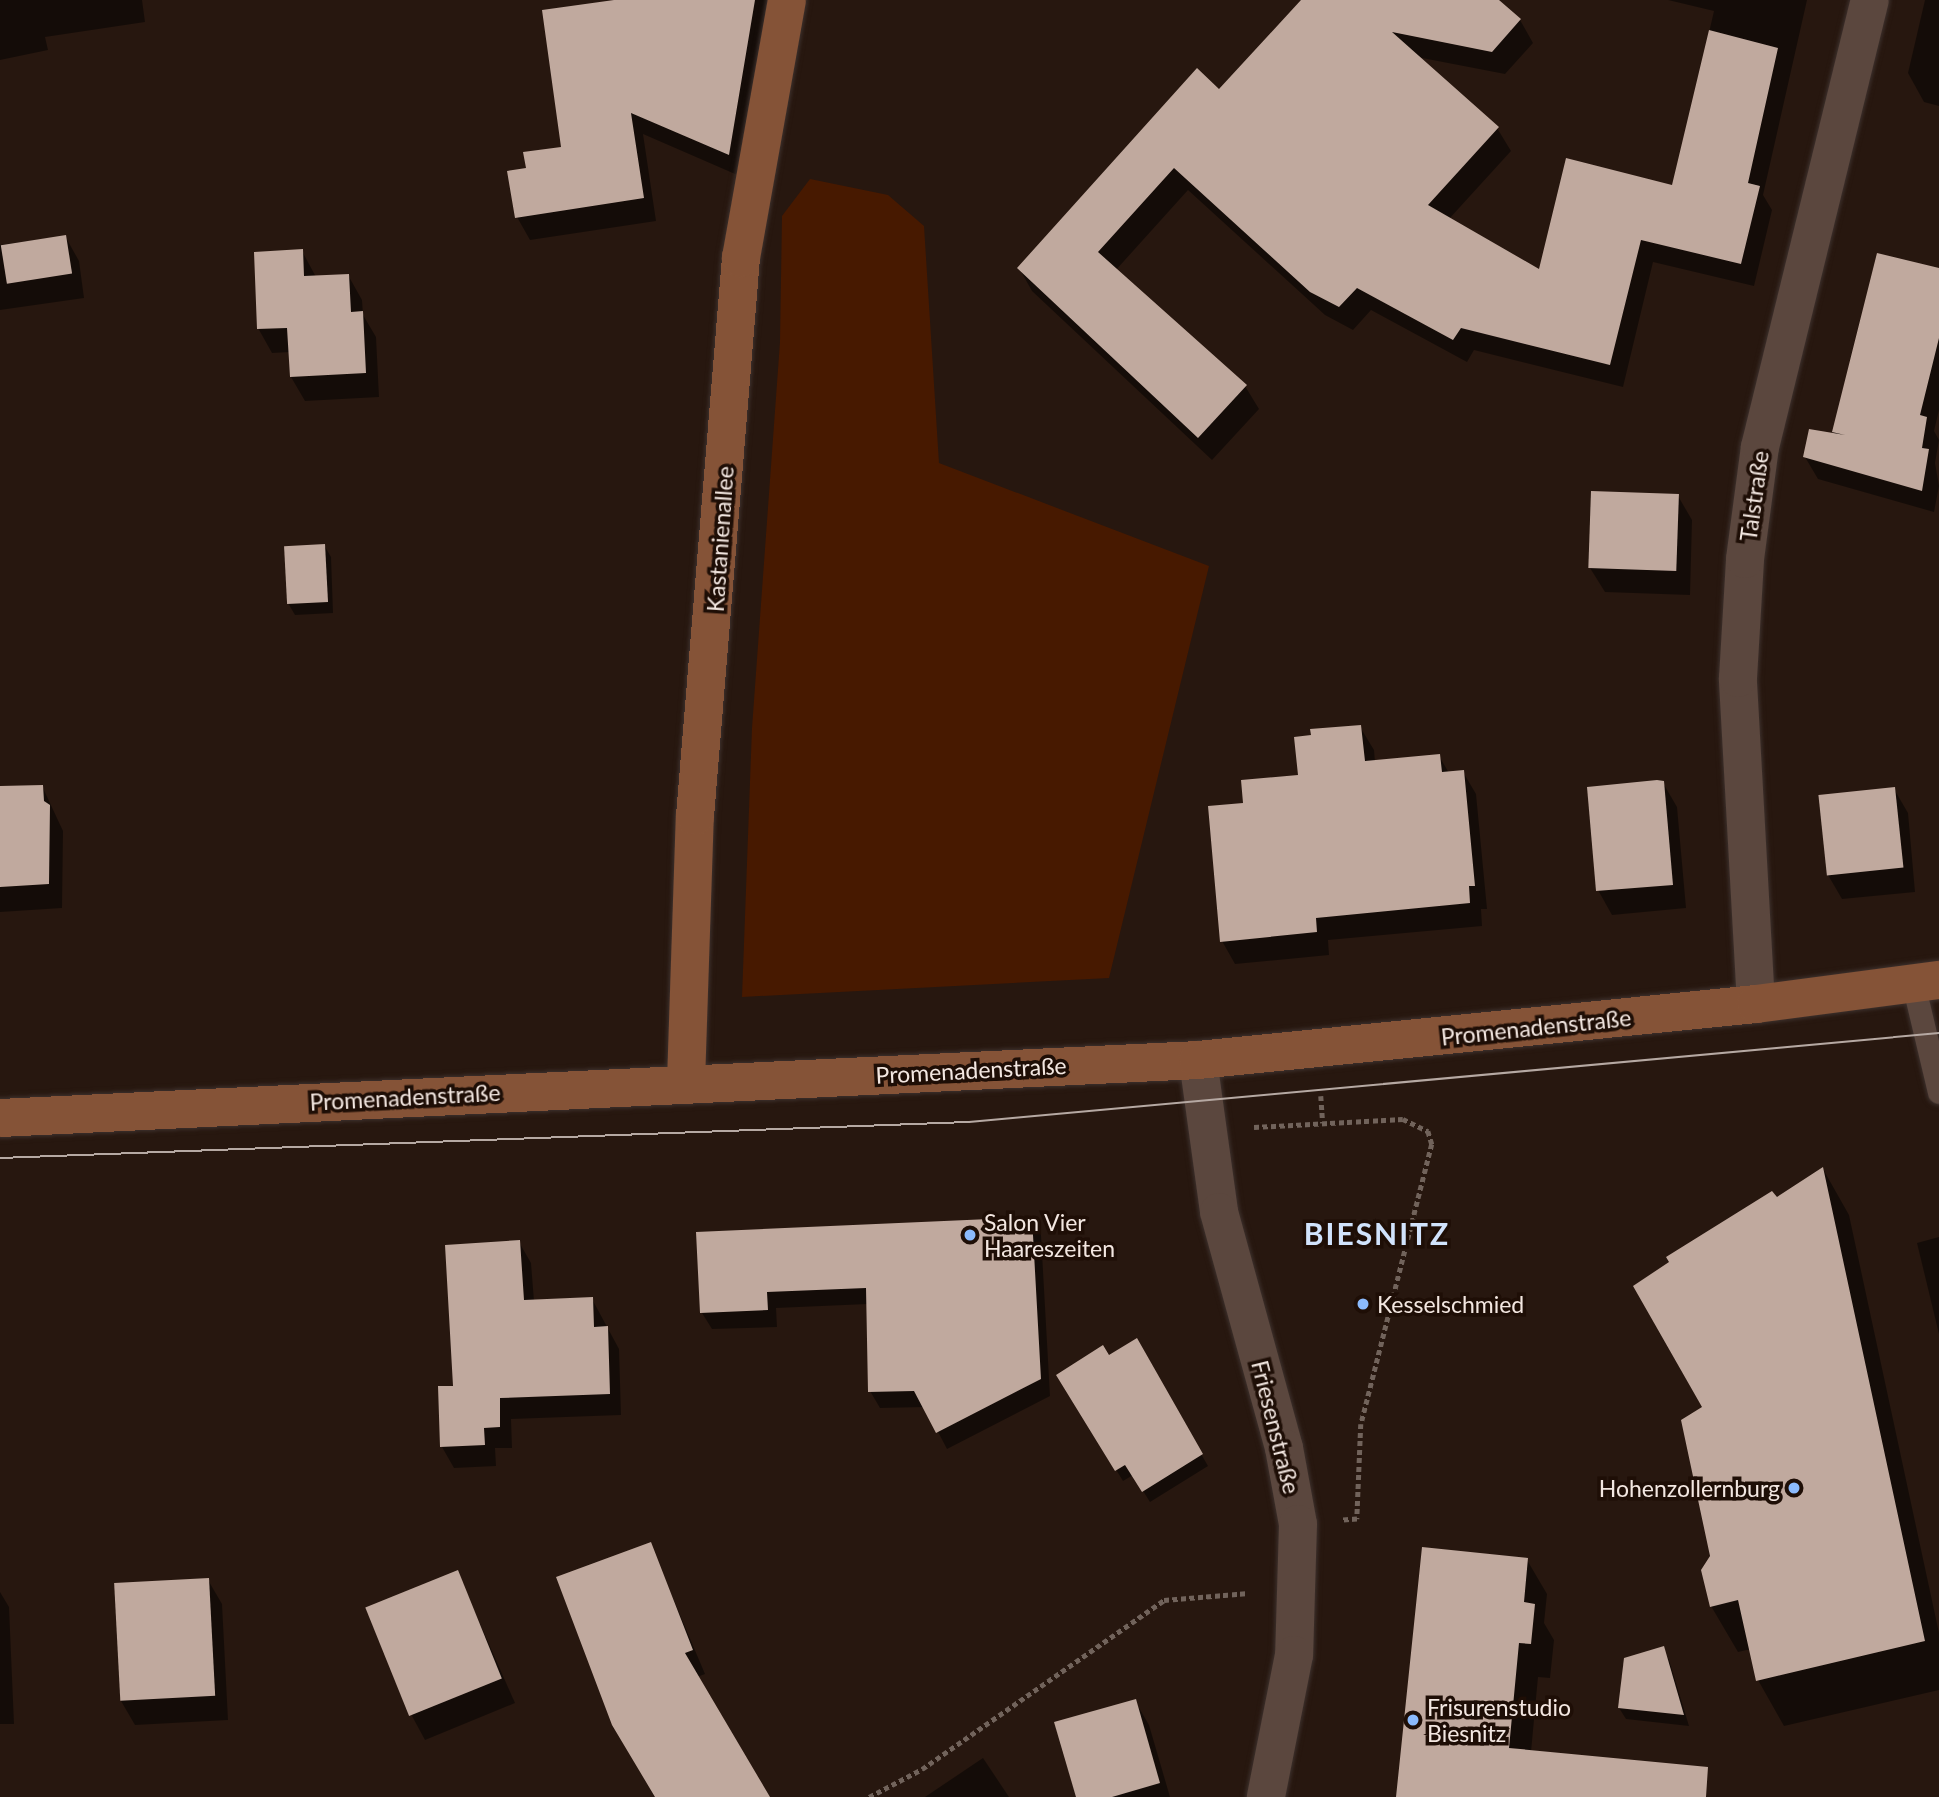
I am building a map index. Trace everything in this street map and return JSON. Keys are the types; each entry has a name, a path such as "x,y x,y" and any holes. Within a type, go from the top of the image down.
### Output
{"main road":[{"name":"Kastanienallee","path":"687,1082 695,816 741,258 787,0"},
{"name":"Promenadenstraße","path":"0,1118 687,1082 1198,1060 1756,1004 1926,982"}],"street":[{"name":"Talstraße","path":"1756,1004 1738,678 1745,559 1760,447 1870,0"},
{"name":"Friesenstraße","path":"1198,1060 1219,1212 1284,1448 1298,1524 1294,1655 1266,1797"}],"lane":[{"path":"1926,982 1939,1092"}],"shaded area":[{"path":"810,179 888,195 924,226 939,463 1209,566 1109,978 742,997 752,728 780,342 782,216"}],"building":[{"path":"614,0 755,0 729,155 631,113 644,198 515,218 507,171 526,168 523,152 561,147 542,10"},
{"path":"1301,0 1499,0 1521,19 1492,52 1392,32 1499,127 1428,205 1539,269 1566,158 1672,185 1709,30 1778,48 1748,183 1760,186 1741,264 1641,240 1610,365 1461,328 1453,340 1357,288 1339,307 1310,292 1174,168 1098,252 1247,385 1198,438 1017,268 1197,68 1219,89"},
{"path":"66,235 72,274 7,284 1,245"},
{"path":"303,249 304,276 349,274 351,312 363,311 366,373 290,377 287,328 257,329 254,252"},
{"path":"1877,253 1939,268 1939,338 1920,415 1927,417 1922,448 1929,449 1922,491 1803,457 1809,429 1845,435 1832,432"},
{"path":"1591,491 1679,494 1676,571 1588,568"},
{"path":"325,544 328,602 287,604 284,546"},
{"path":"1361,725 1365,761 1440,754 1442,772 1464,770 1475,886 1469,886 1470,903 1316,918 1317,932 1220,942 1208,806 1243,803 1241,780 1298,775 1294,737 1311,735 1310,729"},
{"path":"1664,781 1673,885 1596,891 1587,787"},
{"path":"43,785 44,801 50,805 49,884 0,887 0,786"},
{"path":"1895,787 1903,868 1827,876 1818,795"},
{"name":"Hohenzollernburg","path":"1823,1167 1925,1641 1756,1681 1738,1600 1710,1607 1701,1570 1710,1556 1681,1420 1702,1407 1633,1286 1669,1262 1666,1257 1772,1191 1777,1197"},
{"path":"1032,1217 1041,1379 936,1433 914,1391 868,1392 866,1288 767,1292 768,1310 700,1313 696,1232"},
{"path":"520,1240 524,1300 593,1297 594,1327 608,1326 610,1394 500,1398 500,1427 484,1428 485,1445 440,1447 438,1386 453,1386 445,1245"},
{"path":"1137,1338 1203,1454 1142,1492 1125,1465 1115,1471 1056,1375 1103,1345 1109,1355"},
{"path":"651,1542 693,1650 685,1653 770,1797 655,1797 612,1725 556,1577"},
{"path":"1422,1547 1528,1558 1524,1602 1535,1604 1531,1644 1519,1643 1509,1748 1708,1767 1706,1797 1396,1797"},
{"path":"458,1570 502,1678 409,1716 365,1607"},
{"path":"209,1578 215,1696 120,1701 114,1583"},
{"path":"1664,1646 1684,1715 1618,1708 1624,1658"},
{"path":"1136,1699 1160,1783 1112,1797 1076,1797 1054,1722"}],"tram line":[{"path":"0,1158 969,1122 1939,1033"}],"place":[{"name":"Salon Vier Haareszeiten","path":"970,1235"},
{"name":"Kesselschmied","path":"1363,1304"},
{"name":"Hohenzollernburg","path":"1794,1488"},
{"name":"Frisurenstudio Biesnitz","path":"1413,1720"}],"district":[{"name":"BIESNITZ","path":"1377,1233"}]}
